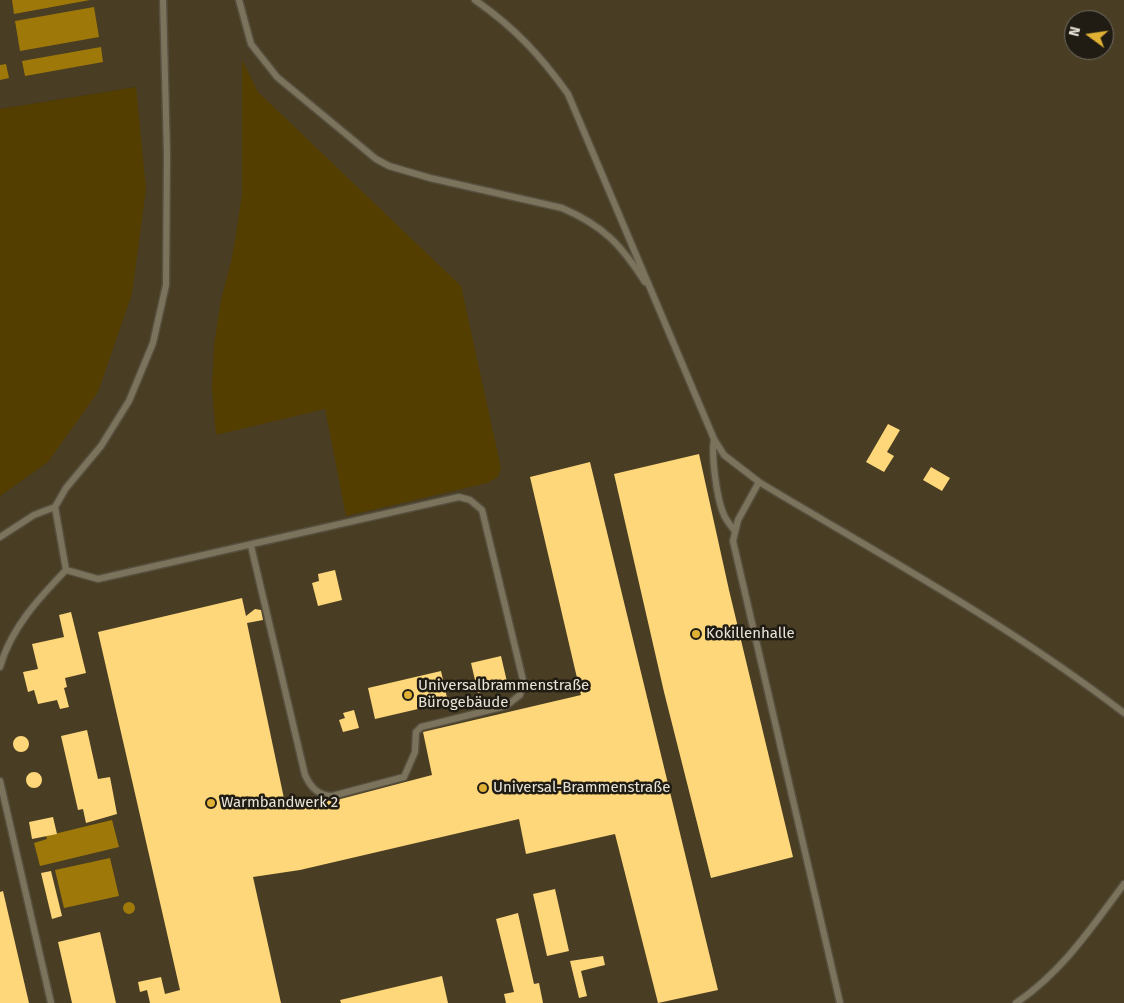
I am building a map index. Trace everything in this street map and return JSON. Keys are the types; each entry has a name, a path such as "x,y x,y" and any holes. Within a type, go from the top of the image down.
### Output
{"lane":[{"path":"0,537 34,515 55,507 66,488 101,446 129,402 152,343 166,285 167,154 163,0"},
{"path":"239,0 251,44 277,77 376,159 389,166 430,178 562,208 592,222 625,251 656,300"},
{"path":"476,0 514,30 542,58 568,94 714,439 724,454 759,482 990,620 1082,681 1124,713"},
{"path":"714,439 712,450 714,468 724,516 734,530"},
{"path":"759,482 734,530 733,541 840,1003"},
{"path":"66,570 98,579 251,546 450,498 470,500 482,510 523,680 520,695 506,706 421,727 416,732 410,768 404,777 332,796 323,795 310,785 305,775 251,546"},
{"path":"55,507 66,570"},
{"path":"0,667 12,638 35,602 66,570"},
{"path":"0,781 51,1003"},
{"path":"1016,1003 1040,986 1060,968 1124,884"}],"shaded area":[{"path":"0,0 1124,0 1124,1003 0,1003 0,496 48,462 136,87 0,109"},
{"path":"12,0 90,0 14,14"},
{"path":"94,7 99,37 20,51 15,21"},
{"path":"101,47 103,62 25,76 22,61"},
{"path":"242,60 258,92 461,286 501,468 498,477 487,483 346,516 325,409 216,435 212,389 214,345 221,300 232,258 242,195"},
{"path":"6,64 9,78 0,80 0,65"},
{"path":"136,87 146,189 132,294 98,392 48,462 0,496 0,109"},
{"path":"112,820 119,847 40,866 34,843 47,839 46,836"},
{"path":"110,858 119,896 64,908 55,870"},
{"path":"131,902 134,903 134,913 127,914 124,913 123,906 124,903"}],"building":[{"path":"888,424 900,430 887,452 894,456 884,472 866,462"},
{"name":"Kokillenhalle","path":"699,454 729,590 793,857 711,878 664,692 614,474"},
{"path":"590,462 718,990 658,1003 615,834 526,854 519,819 300,870 253,877 281,1003 150,1003 147,990 140,992 138,982 161,977 165,994 180,990 98,632 242,598 246,616 255,609 261,610 263,620 247,623 286,808 324,800 333,801 432,775 423,732 581,695 530,477"},
{"path":"931,467 950,478 942,491 923,480"},
{"path":"335,570 342,600 318,606 312,583 319,581 318,574"},
{"path":"71,612 86,673 65,678 67,687 64,688 69,707 60,709 57,700 38,704 34,690 28,692 23,672 38,669 32,644 64,637 59,615"},
{"path":"501,656 508,686 478,693 471,663"},
{"name":"Universalbrammenstraße Bürogebäude","path":"441,671 448,702 375,719 368,688"},
{"path":"354,710 359,728 343,732 339,720 345,718 343,713"},
{"path":"87,730 98,779 110,777 117,814 86,823 83,809 78,810 61,736"},
{"path":"18,736 24,736 29,741 27,750 18,752 13,747 13,741"},
{"path":"31,772 37,772 42,777 40,786 31,788 26,783 26,777"},
{"path":"53,817 57,834 32,839 29,822"},
{"path":"51,871 62,916 52,919 41,873"},
{"path":"555,889 569,951 547,956 533,894"},
{"path":"3,891 29,1003 0,1003 0,892"},
{"path":"518,913 534,984 539,983 543,1003 506,1003 504,994 514,992 496,919"},
{"path":"100,932 116,1003 72,1003 58,942"},
{"path":"603,956 605,965 581,971 587,996 579,998 570,961"},
{"path":"442,976 448,1003 341,1003 340,1000"}],"place":[{"name":"Kokillenhalle","path":"696,634"},
{"name":"Universalbrammenstraße Bürogebäude","path":"408,695"},
{"name":"Universal-Brammenstraße","path":"483,788"},
{"name":"Warmbandwerk 2","path":"211,803"}]}
